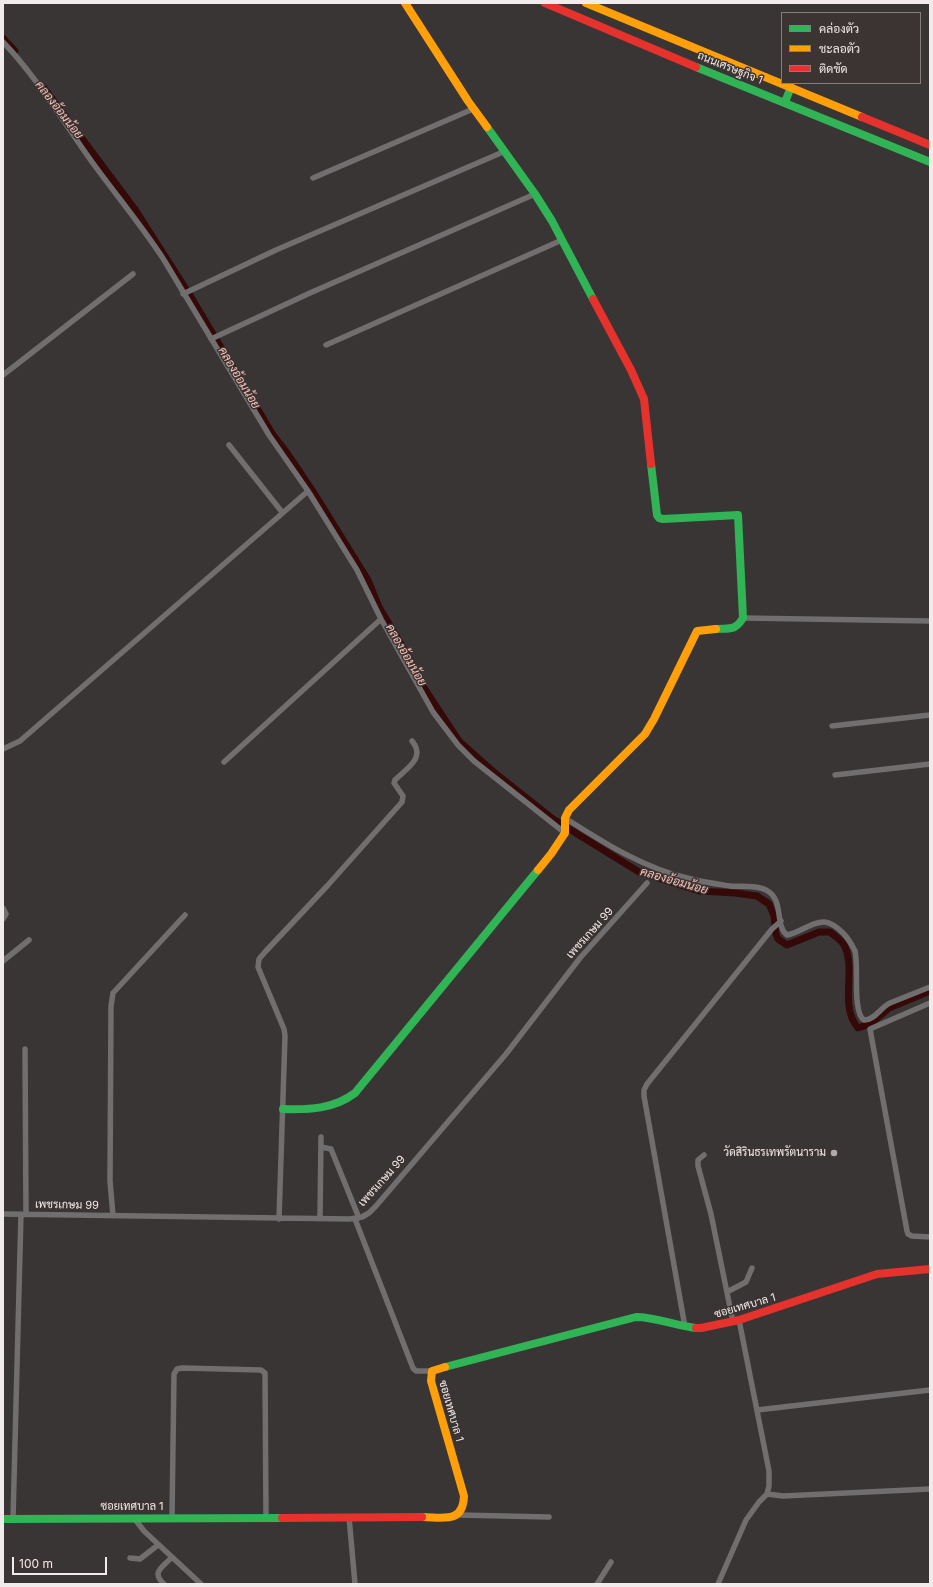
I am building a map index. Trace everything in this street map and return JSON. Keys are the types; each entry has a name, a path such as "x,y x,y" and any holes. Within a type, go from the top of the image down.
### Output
{"street":[{"path":"283,1109 312,1109 344,1102 356,1093 550,854 565,831 565,819 573,806 645,734 650,727 697,631 704,629 734,628 738,626 743,618 738,515 663,519 659,518 657,515 644,400 631,370 562,240 535,194 473,109 405,3"},
{"name":"ถนนเศรษฐกิจ 1","path":"545,3 930,162"},
{"name":"ถนนเศรษฐกิจ 1","path":"586,3 781,83"},
{"path":"3,42 43,92 92,162 152,242 186,292 272,440 308,490 357,570 381,619 433,712 458,745 474,761 565,831"},
{"name":"ถนนเศรษฐกิจ 1","path":"784,84 930,145"},
{"path":"785,102 791,87"},
{"path":"314,178 473,109"},
{"path":"186,292 276,250 503,152"},
{"path":"213,338 310,292 535,194"},
{"path":"326,345 562,240"},
{"path":"3,375 133,274"},
{"path":"229,445 282,512"},
{"path":"3,748 20,741 146,633 308,490"},
{"path":"743,618 930,621"},
{"path":"224,762 381,619"},
{"path":"832,726 930,716"},
{"path":"279,1219 285,1036 284,1029 258,967 258,963 265,952 328,885 402,802 403,796 394,783 417,756 418,749 412,741"},
{"path":"835,775 930,764"},
{"path":"565,819 624,854 669,872 690,879 730,886 762,888 768,890 777,901 780,921 783,930 787,935 816,923 825,922 839,929 855,952 857,998 860,1016 864,1020 871,1019 884,1006 930,987"},
{"name":"เพชรเกษม 99","path":"3,1214 357,1219 369,1213 506,1054 570,970 647,883"},
{"path":"3,908 6,914 3,919"},
{"path":"113,1216 110,1181 111,1006 113,993 185,915"},
{"path":"685,1327 644,1100 644,1090 647,1084 716,996 780,921"},
{"path":"3,961 29,940"},
{"path":"930,1003 870,1029 907,1231 908,1234 912,1236 930,1237"},
{"path":"13,1519 23,1214 25,1049"},
{"path":"320,1219 321,1137"},
{"path":"320,1147 331,1149 413,1368 416,1371 432,1371"},
{"path":"704,1155 698,1160 698,1166 711,1214 727,1292 736,1321 757,1410 769,1471 769,1486 767,1494 746,1520 718,1584"},
{"path":"727,1292 746,1282 752,1268"},
{"name":"ซอยเทศบาล 1","path":"3,1519 266,1517 451,1518 458,1516 463,1508 464,1496 430,1381 432,1371 438,1367 636,1316 685,1327 701,1328 736,1321 877,1274 930,1268"},
{"path":"172,1518 174,1374 177,1369 182,1368 261,1370 265,1373 266,1517"},
{"path":"757,1410 930,1390"},
{"path":"767,1494 783,1496 930,1489"},
{"path":"458,1516 549,1517"},
{"path":"349,1517 355,1584"},
{"path":"134,1518 144,1531 171,1558 201,1584"},
{"path":"130,1558 140,1559 158,1545"},
{"path":"164,1584 158,1578 158,1572 171,1558"},
{"path":"597,1584 611,1562"}],"waterway":[{"name":"คลองอ้อมน้อย","path":"3,38 15,51"},
{"name":"คลองอ้อมน้อย","path":"45,89 134,208 191,297 273,435 314,493 368,580 379,607 407,654 422,685 459,741 495,773 553,819 639,872 699,891 757,896 769,904 774,916 778,939 787,945 819,932 830,932 843,943 848,957 848,999 852,1019 858,1028 870,1024 889,1008 930,991"}],"traffic: fast":[{"path":"696,67 930,162"},
{"path":"785,102 791,87"},
{"path":"487,127 535,194 552,221 593,299"},
{"path":"651,464 657,515 659,518 738,515 743,618 735,627 729,629 716,629"},
{"path":"283,1109 312,1109 339,1102 355,1093 538,870"},
{"path":"445,1367 636,1317 651,1318 696,1328"},
{"path":"3,1519 282,1518"}],"traffic: slow":[{"path":"405,3 468,101 487,127"},
{"path":"586,3 781,84"},
{"path":"782,84 862,117"},
{"path":"538,870 565,833 565,818 569,810 645,734 654,719 697,631 716,629"},
{"path":"422,1517 450,1517 456,1515 463,1505 464,1496 431,1381 432,1371 445,1367"}],"traffic: jam":[{"path":"545,3 696,67"},
{"path":"862,117 930,145"},
{"path":"593,299 631,370 644,399 651,464"},
{"path":"696,1328 739,1320 877,1274 930,1269"},
{"path":"282,1518 422,1517"}],"place":[{"name":"วัดสิรินธรเทพรัตนาราม","path":"834,1153"}]}
